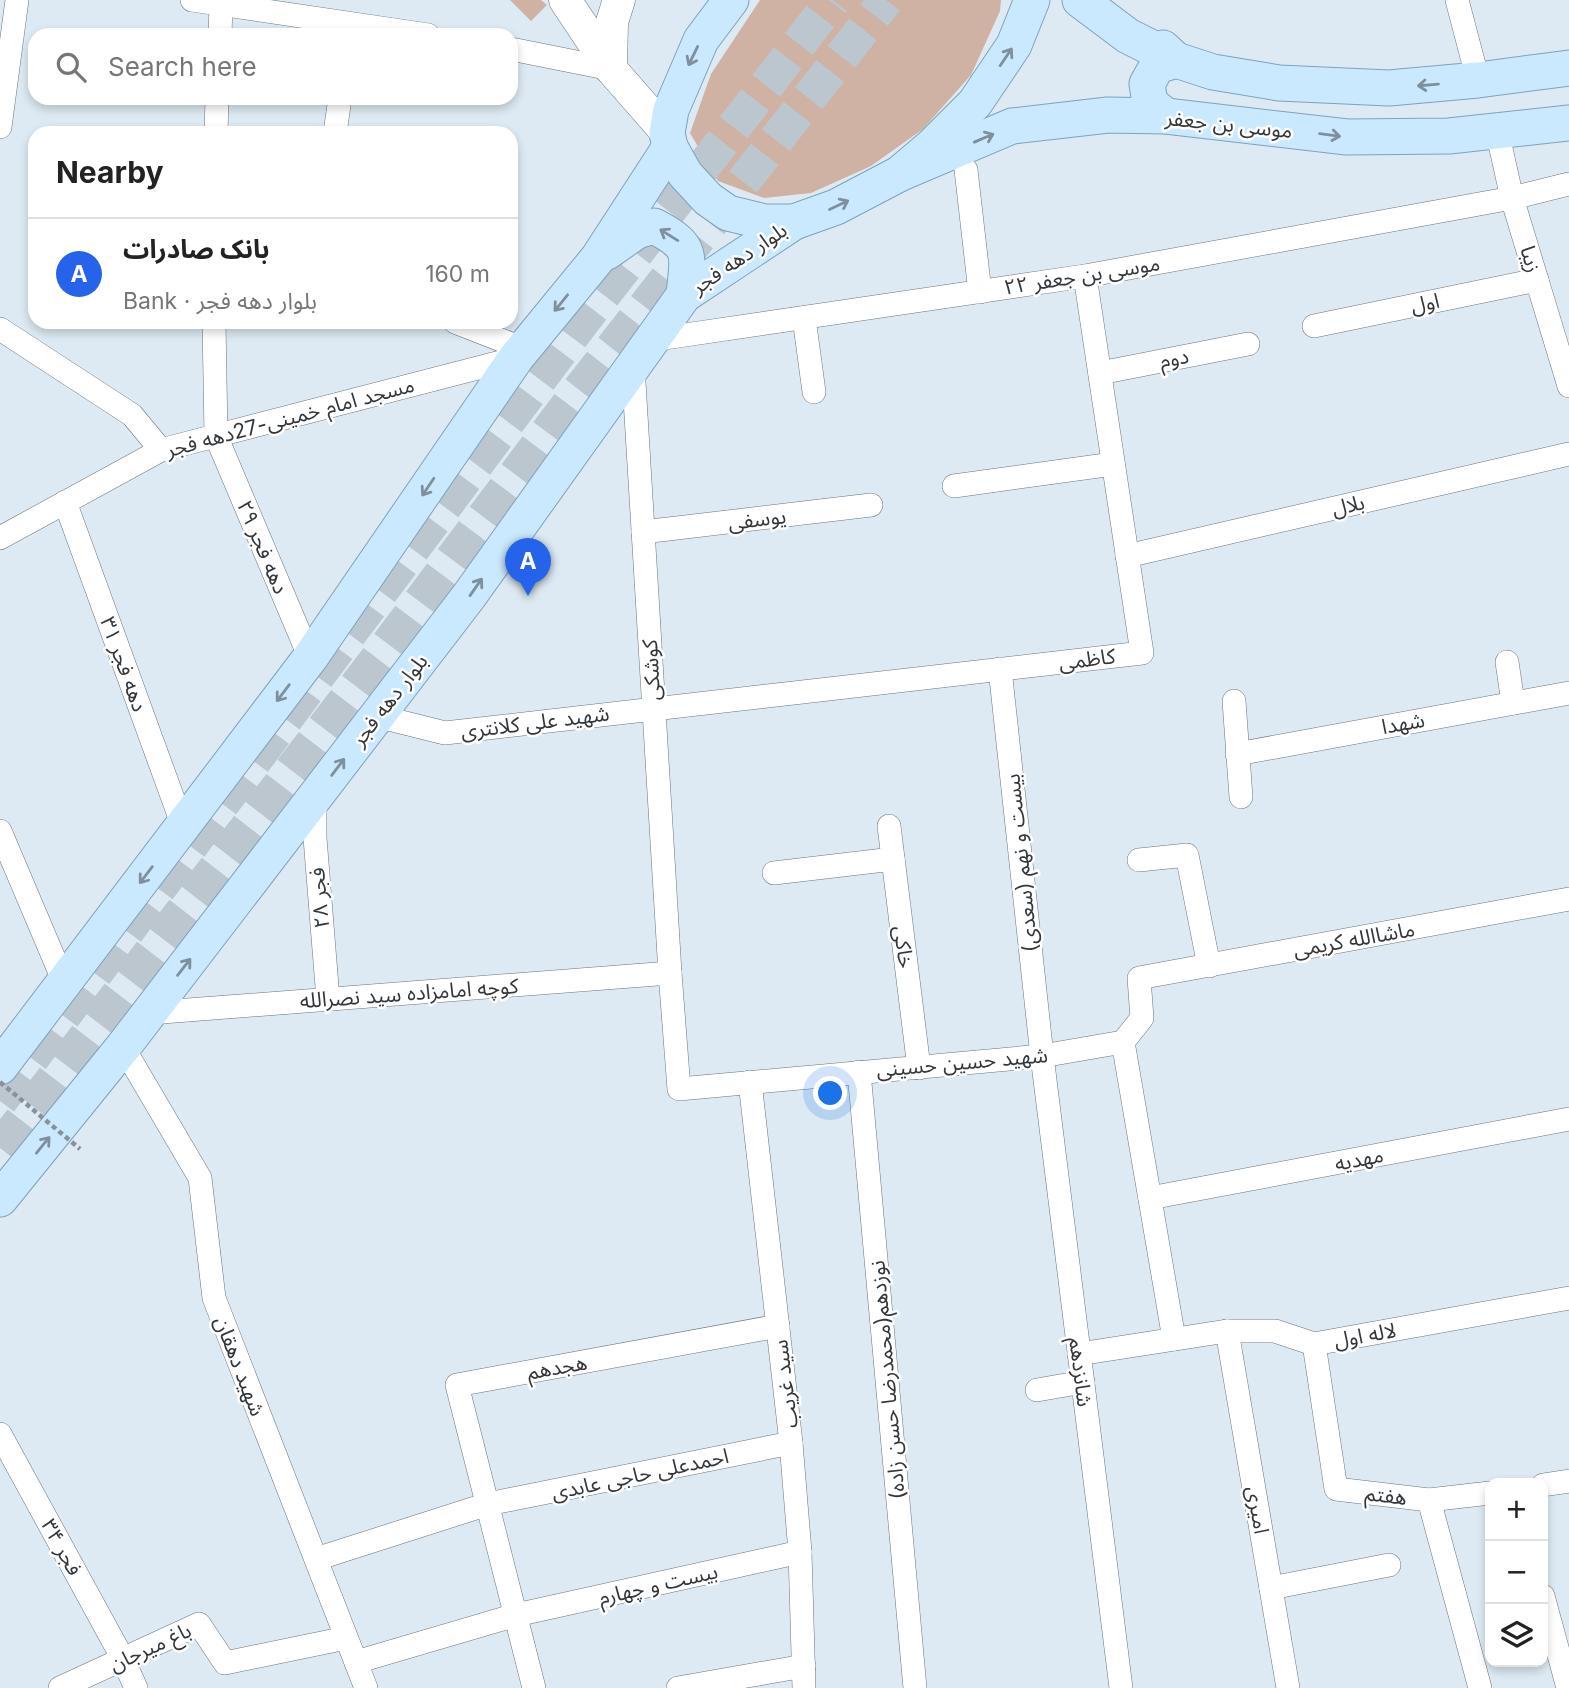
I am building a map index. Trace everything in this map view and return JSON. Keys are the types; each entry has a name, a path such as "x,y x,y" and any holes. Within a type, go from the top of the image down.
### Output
{"main road":[{"path":"565,0 611,69 668,140 685,174 708,199 728,214 765,222 794,222 836,207 899,174 975,103 1014,45 1032,0"},
{"path":"611,69 612,22 619,0"},
{"path":"0,1067 15,1033 64,982 310,658 520,354 598,258 668,140 671,110 701,40 731,0"},
{"path":"1080,0 1128,36 1176,60 1213,72 1279,83 1389,88 1569,68"},
{"path":"1117,0 1176,60"},
{"path":"1166,116 1150,103 1147,84 1157,66 1176,60"},
{"name":"موسی بن جعفر","path":"899,174 1012,126 1108,115 1166,116 1347,137 1449,136 1569,123"},
{"name":"بلوار دهه فجر","path":"0,1199 123,1047 469,596 684,295 794,222"},
{"path":"598,258 637,231 654,226 677,238 688,254 684,295"}],"street":[{"path":"0,127 17,0"},
{"path":"192,0 344,28"},
{"path":"1457,0 1478,80"},
{"path":"219,28 221,5"},
{"path":"518,50 611,69"},
{"path":"216,126 217,105"},
{"path":"336,126 339,105"},
{"name":"زیبا","path":"1497,131 1512,198 1569,386"},
{"path":"966,170 980,292"},
{"name":"موسی بن جعفر ۲۲","path":"642,353 804,318 1085,276 1512,198 1569,184"},
{"name":"کاظمی","path":"654,708 1142,653 1085,276"},
{"name":"اول","path":"1314,326 1537,280"},
{"path":"804,318 814,392"},
{"path":"0,329 132,415 161,450"},
{"path":"214,329 216,436"},
{"path":"469,329 520,354"},
{"name":"دوم","path":"1100,373 1248,344"},
{"name":"کوشکی","path":"642,353 643,532 670,973"},
{"name":"مسجد امام خمینی-27دهه فجر","path":"0,538 161,450 520,354"},
{"name":"دهه فجر ۲۹","path":"216,436 310,658"},
{"name":"بلال","path":"1127,556 1569,454"},
{"path":"954,486 1114,464"},
{"name":"دهه فجر ۳۱","path":"65,502 183,826"},
{"name":"یوسفی","path":"643,532 870,505"},
{"path":"1507,662 1513,703"},
{"name":"بیست و نهم (سعدی)","path":"1000,669 1042,1056"},
{"name":"شهدا","path":"1237,754 1569,693"},
{"path":"1234,701 1241,797"},
{"name":"شهید علی کلانتری","path":"377,716 445,733 654,708"},
{"name":"فجر ۲۸","path":"314,797 328,999"},
{"name":"خاکی","path":"889,826 919,1068"},
{"path":"1,838 64,982"},
{"path":"1139,860 1187,855 1209,966"},
{"path":"774,873 893,859"},
{"name":"ماشاالله کریمی","path":"1123,1042 1142,1018 1139,978 1569,899"},
{"name":"شهید حسین حسینی","path":"670,973 680,1089 1042,1056 1123,1042"},
{"name":"کوچه امامزاده سید نصرالله","path":"149,1013 670,973"},
{"path":"1123,1042 1174,1339"},
{"name":"شهید دهقان","path":"123,1047 200,1178 214,1298 366,1688"},
{"name":"شانزدهم","path":"1042,1056 1121,1688"},
{"name":"نوزدهم(محمدرضا حسن زاده)","path":"859,1072 915,1688"},
{"name":"سید غریب","path":"750,1082 791,1443 800,1552 804,1677"},
{"name":"مهدیه","path":"1150,1198 1569,1119"},
{"name":"لاله اول","path":"1079,1354 1227,1331 1275,1331 1314,1344 1569,1298"},
{"name":"هجدهم","path":"488,1504 457,1385 778,1326"},
{"name":"امیری","path":"1227,1331 1288,1688"},
{"name":"هفتم","path":"1314,1344 1336,1489 1429,1500 1479,1688"},
{"path":"1037,1390 1083,1382"},
{"name":"فجر ۳۴","path":"0,1434 123,1659 136,1688"},
{"name":"احمدعلی حاجی عابدی","path":"316,1559 488,1504 791,1443"},
{"path":"1548,1484 1569,1481"},
{"path":"1429,1500 1485,1494"},
{"path":"488,1504 534,1688"},
{"name":"بیست و چهارم","path":"356,1662 516,1615 800,1552"},
{"path":"1271,1588 1389,1564"},
{"path":"1545,1604 1568,1688"},
{"name":"باغ میرجان","path":"60,1688 199,1624 225,1663 346,1638"},
{"path":"678,1688 804,1677"}],"path":[{"path":"0,1082 80,1150"}],"shaded area":[{"path":"510,0 541,0 547,5 531,21"},
{"path":"760,0 1001,0 1000,11 971,75 923,129 871,166 811,193 764,198 718,181 690,133 711,74"}],"tunnel":[{"path":"0,1101 583,321 833,0"},
{"path":"0,1148 378,658 577,393 886,0"}],"place":[{"name":"بانک صادرات","path":"528,596"}]}
